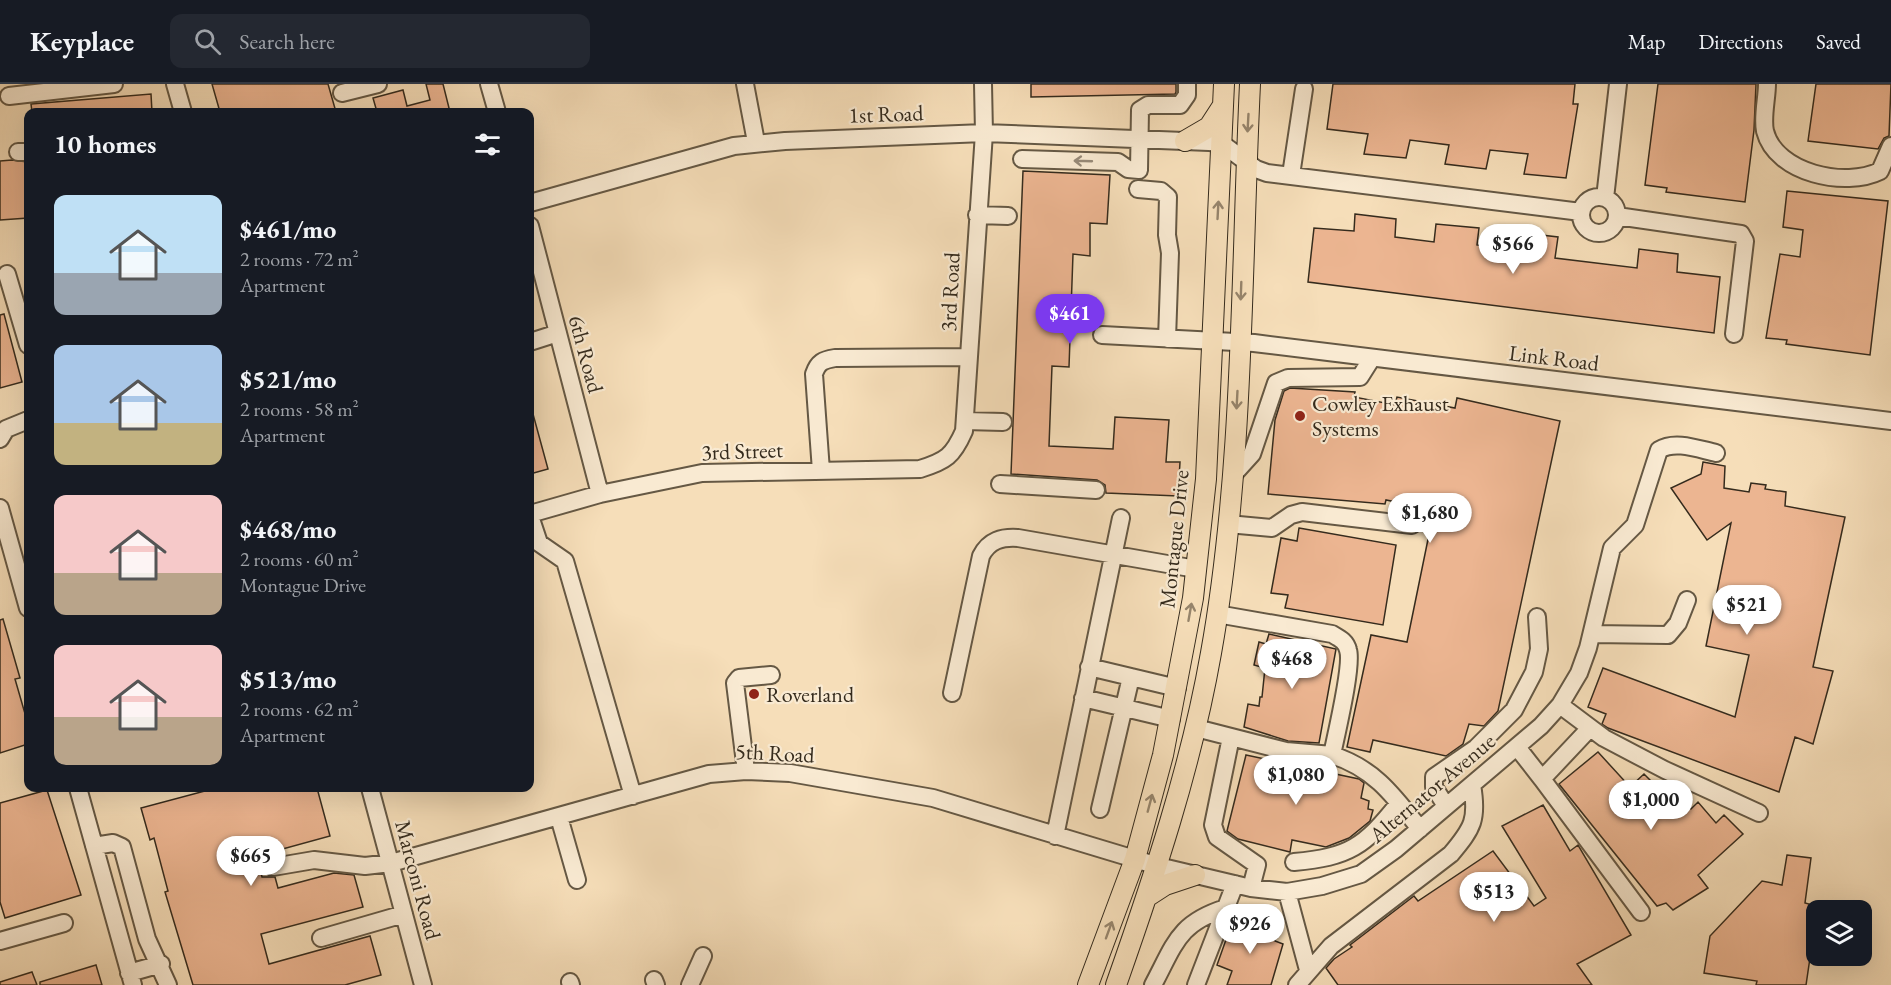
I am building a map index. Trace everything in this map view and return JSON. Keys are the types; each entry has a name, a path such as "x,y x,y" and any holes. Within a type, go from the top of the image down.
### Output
{"main road":[{"name":"Montague Drive","path":"1088,985 1135,859 1171,719 1196,569 1206,479 1224,84"},
{"path":"1116,985 1158,866 1196,728 1217,614 1233,475 1250,84"},
{"path":"1185,141 1209,127 1223,104"},
{"path":"1148,896 1165,885 1195,876"}],"street":[{"path":"9,96 114,84"},
{"path":"175,84 182,108"},
{"path":"342,93 378,84"},
{"path":"489,84 496,108"},
{"path":"746,84 756,142"},
{"name":"3rd Road","path":"955,451 964,431 965,421 984,133 983,84"},
{"path":"1022,159 1118,162 1128,169 1139,170 1140,110 1143,106 1180,105 1187,95 1186,84"},
{"path":"1605,198 1618,84"},
{"path":"1767,84 1765,130 1774,149 1793,166 1820,174 1867,177 1880,171 1891,146"},
{"path":"1291,175 1304,89"},
{"name":"1st Road","path":"534,202 756,142 984,133 1221,143"},
{"path":"1221,143 1246,162 1267,173 1581,212"},
{"path":"1138,189 1161,190 1168,197 1170,253 1167,339"},
{"path":"1592,198 1605,198 1615,206 1617,216 1611,229 1600,233 1588,229 1581,219 1581,212 1587,201 1592,198"},
{"path":"977,215 1008,216"},
{"path":"1617,216 1741,234 1746,241 1734,333"},
{"name":"6th Road","path":"535,267 558,333 600,494"},
{"path":"7,274 24,331"},
{"path":"534,341 558,333"},
{"name":"Link Road","path":"1102,335 1239,341 1891,421"},
{"path":"1306,379 1309,350"},
{"path":"821,471 814,374 817,366 824,360 969,357"},
{"path":"1233,475 1252,454 1276,383 1288,378 1360,377 1372,358"},
{"path":"965,421 1003,422"},
{"path":"0,439 6,429 24,422"},
{"name":"Alternator Avenue","path":"1158,866 1243,886 1287,892 1322,886 1352,877 1376,864 1517,747 1560,705 1579,673 1592,634 1612,548 1635,525 1659,450 1667,445 1679,445 1716,453"},
{"name":"3rd Street","path":"534,514 600,494 702,473 920,469 940,463 955,451"},
{"path":"1000,484 1096,490"},
{"path":"0,508 24,595"},
{"path":"1228,524 1272,528 1291,515 1302,512 1412,525"},
{"path":"1055,836 1121,518"},
{"path":"534,527 539,543 565,561 633,796"},
{"path":"952,693 981,556 985,548 1004,537 1196,569"},
{"path":"1592,634 1668,635 1678,623 1687,600"},
{"path":"1217,614 1332,634 1343,640 1349,651 1346,684 1332,755"},
{"path":"1446,807 1434,787 1434,777 1476,748 1514,710 1534,672 1539,649 1537,617"},
{"path":"1089,667 1177,688"},
{"path":"747,771 735,683 739,678 771,675"},
{"path":"1100,809 1131,677"},
{"path":"1083,698 1171,719"},
{"path":"1560,705 1604,738 1665,770 1759,813"},
{"path":"1196,728 1286,751 1332,755 1350,761 1371,773 1420,829"},
{"path":"1542,779 1590,728"},
{"path":"1196,985 1226,908 1257,865 1217,837 1213,825 1231,737"},
{"path":"1517,747 1641,912"},
{"name":"5th Road","path":"273,867 314,860 365,866 391,863 709,774 747,771 790,773 933,798 1158,866"},
{"path":"1297,985 1308,970 1349,931 1451,854 1467,835 1474,821 1476,809 1472,785"},
{"path":"79,792 131,979 161,964"},
{"name":"Marconi Road","path":"371,792 422,985"},
{"path":"1294,862 1328,859 1348,852 1364,841 1399,803"},
{"path":"559,817 577,880"},
{"path":"1364,841 1376,864"},
{"path":"94,846 113,843 122,847 147,939 161,964 168,985"},
{"path":"1287,892 1308,970"},
{"path":"1153,985 1187,925 1206,914 1226,908"},
{"path":"321,938 404,914"},
{"path":"0,941 64,923"},
{"path":"690,985 703,956"}],"building":[{"path":"212,84 328,84 335,108 219,108"},
{"path":"426,84 443,84 449,108 376,108 373,98 403,90 407,106 430,100"},
{"path":"1031,84 1176,84 1176,92 1175,94 1031,97"},
{"path":"1333,84 1575,84 1573,104 1578,104 1566,178 1524,174 1528,154 1490,150 1486,169 1445,164 1449,145 1410,140 1406,158 1364,154 1368,134 1327,129"},
{"path":"1658,84 1756,84 1754,130 1745,202 1666,192 1667,188 1645,185"},
{"path":"1816,84 1891,84 1889,136 1884,138 1878,149 1808,141"},
{"path":"151,94 152,108 32,108 31,104"},
{"path":"0,161 24,162 24,218 0,220"},
{"path":"1023,171 1110,175 1107,224 1090,223 1090,256 1073,254 1069,367 1052,366 1049,446 1113,449 1115,417 1169,420 1166,462 1180,462 1178,496 1106,493 1105,485 1097,480 1011,474"},
{"path":"1787,191 1888,201 1870,355 1786,344 1787,340 1766,338 1780,254 1800,257 1803,230 1783,227"},
{"path":"1355,214 1396,219 1395,237 1434,242 1436,224 1479,228 1477,245 1513,251 1516,232 1558,237 1555,258 1637,268 1639,249 1678,254 1677,272 1720,277 1714,333 1308,282 1314,228 1354,231"},
{"path":"4,314 22,382 0,388 0,315"},
{"path":"1290,388 1355,392 1354,397 1395,405 1397,397 1455,408 1457,398 1560,421 1498,711 1484,726 1469,724 1463,744 1446,756 1373,740 1370,752 1347,747 1371,635 1407,642 1434,510 1386,500 1385,504 1268,494 1275,420 1284,391"},
{"path":"534,418 548,469 534,473"},
{"path":"1703,462 1725,466 1724,488 1749,492 1751,483 1766,485 1765,489 1786,492 1785,506 1845,517 1813,667 1833,671 1813,744 1795,737 1779,792 1608,728 1602,724 1606,714 1588,707 1603,668 1735,717 1749,655 1706,646 1731,523 1707,540 1671,488 1701,474"},
{"path":"1299,528 1396,545 1383,625 1285,608 1288,595 1271,593 1281,538 1297,541"},
{"path":"3,619 20,678 15,679 24,710 24,745 0,753 0,620"},
{"path":"1269,634 1336,649 1319,743 1288,741 1244,727 1248,704 1259,706 1260,697 1262,697 1265,668 1254,665 1259,642 1266,644"},
{"path":"1598,752 1630,787 1644,774 1665,795 1673,788 1691,809 1698,802 1716,823 1724,815 1743,834 1698,875 1708,888 1673,910 1666,903 1657,906 1559,784"},
{"path":"1246,755 1359,779 1364,783 1361,798 1369,801 1368,809 1373,810 1370,821 1349,838 1326,847 1292,840 1290,852 1238,839 1227,831"},
{"path":"48,792 81,895 5,918 0,902 0,803"},
{"path":"201,792 318,792 330,836 257,856 262,877 275,877 278,888 334,873 354,875 363,907 261,934 269,964 370,936 381,975 345,985 193,985 165,892 168,891 154,838 150,840 141,808"},
{"path":"1543,805 1570,851 1578,845 1631,935 1577,964 1592,985 1338,985 1326,968 1334,959 1352,947 1350,945 1414,896 1418,901 1493,851 1534,906 1546,898 1502,826"},
{"path":"1787,855 1811,858 1805,903 1806,966 1809,966 1806,985 1756,985 1757,981 1704,973 1710,936 1762,881 1782,885"},
{"path":"1233,920 1274,933 1275,941 1283,944 1271,985 1227,985 1232,971 1217,965"},
{"path":"96,965 102,985 40,985 40,982"},
{"path":"32,972 37,985 0,985 0,982"}],"place":[{"name":"Cowley Exhaust Systems","path":"1300,416"},
{"name":"Roverland","path":"754,694"}]}
